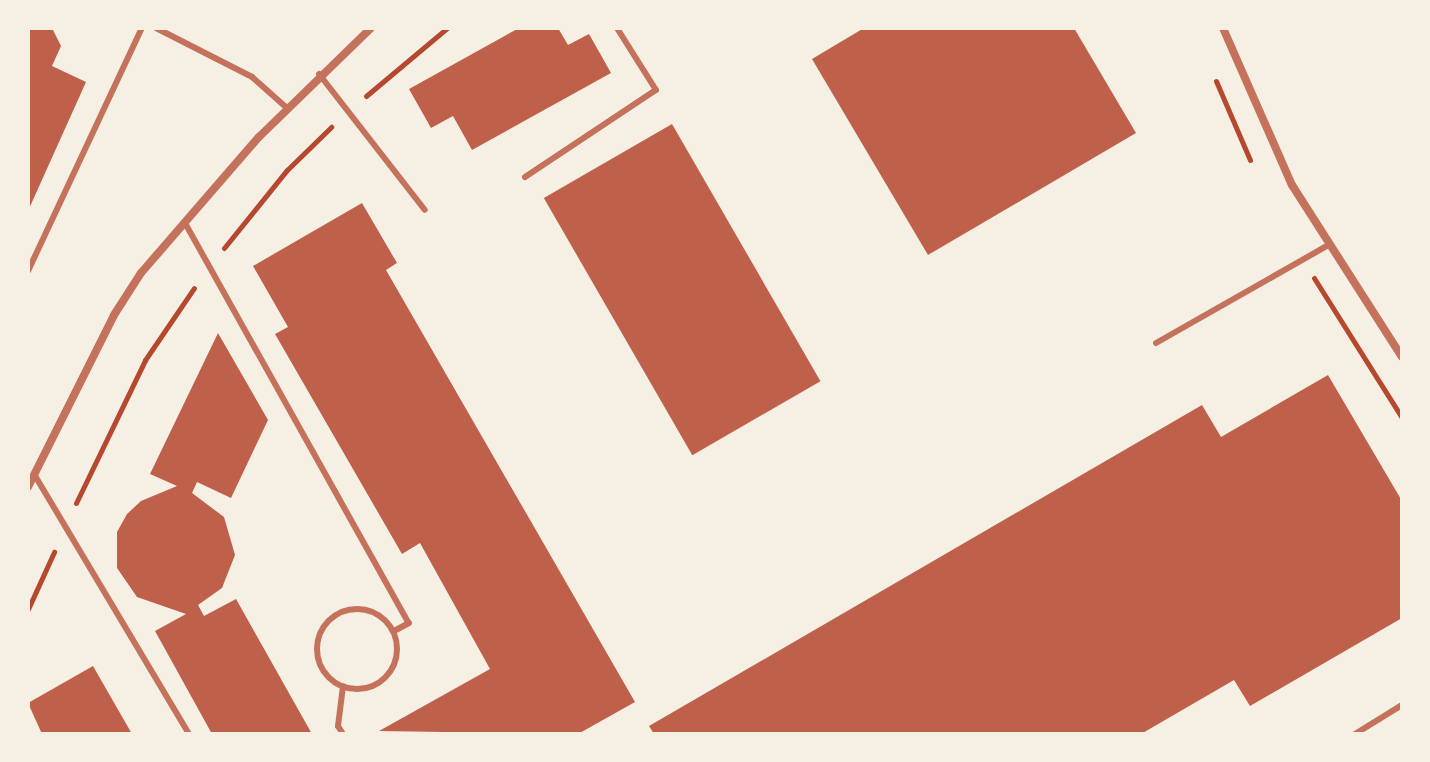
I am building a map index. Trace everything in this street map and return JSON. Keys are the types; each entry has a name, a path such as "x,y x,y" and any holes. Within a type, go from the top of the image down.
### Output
{"street":[{"path":"28,487 33,469 114,315 184,221 319,74 371,28"},
{"path":"1223,28 1264,131 1330,244 1402,357"}],"lane":[{"path":"28,271 142,28"},
{"path":"156,28 252,77 287,108"},
{"path":"525,177 656,90 617,28"},
{"path":"319,74 425,210"},
{"path":"184,221 409,623 394,631"},
{"path":"1156,343 1330,244"},
{"path":"33,469 189,734"},
{"path":"349,609 373,612 394,631 397,653 389,673 368,688 343,686 332,680 318,657 318,639 327,622 349,609"},
{"path":"343,686 338,726 343,734"},
{"path":"1355,734 1402,705"}],"building":[{"path":"28,28 52,28 61,46 52,66 86,82 28,211"},
{"path":"519,28 558,28 568,45 589,34 611,73 472,150 453,116 431,128 409,89"},
{"path":"864,28 1074,28 1136,133 928,255 812,59"},
{"path":"672,124 820,381 692,455 544,198"},
{"path":"362,203 397,263 386,270 635,702 578,734 379,731 490,669 420,543 402,554 275,334 288,327 253,266"},
{"path":"218,333 268,420 231,498 197,482 192,493 224,517 235,555 222,588 198,605 204,616 236,599 312,734 212,734 155,631 186,614 137,597 117,568 117,532 127,514 141,501 177,486 150,474"},
{"path":"1328,375 1402,501 1402,618 1250,706 1234,680 1141,734 654,734 649,726 1202,405 1221,437"},
{"path":"93,666 132,734 42,734 28,703"}]}
